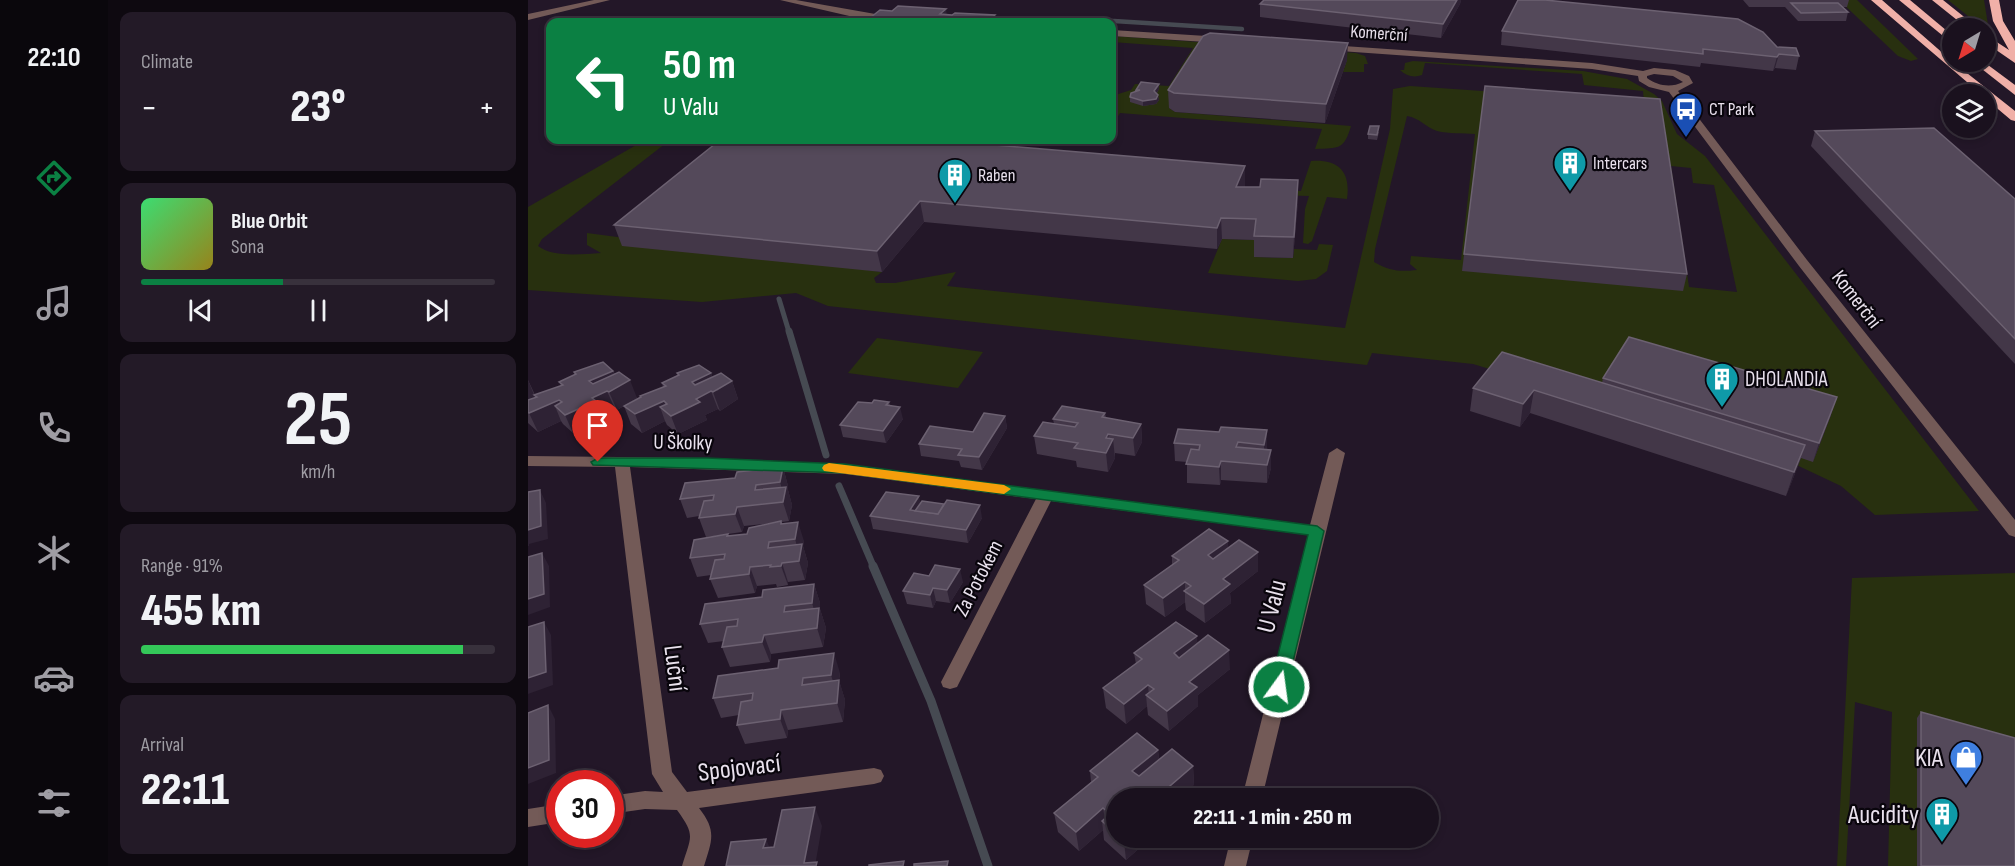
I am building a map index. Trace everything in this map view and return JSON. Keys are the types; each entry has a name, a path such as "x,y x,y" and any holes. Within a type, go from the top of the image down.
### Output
{"highway":[{"path":"1866,0 1900,21"},
{"path":"1876,0 2015,117"},
{"path":"1904,0 1942,32"},
{"path":"1937,0 1960,18"},
{"path":"1994,0 1998,21 2015,51"},
{"path":"1996,46 2015,60"},
{"path":"1991,72 2015,91"}],"street":[{"path":"528,17 606,0"},
{"path":"784,0 858,15 894,18"},
{"path":"1116,33 1230,41"},
{"name":"Komerční","path":"1314,47 1592,66 1643,74 1668,71 1688,80 1683,87 1671,88 1649,85 1642,79 1643,74"},
{"name":"Komerční","path":"1671,88 1803,263 2015,531"},
{"name":"U Valu","path":"1254,788 1337,453"},
{"name":"U Školky","path":"528,461 801,466 845,469 1046,495"},
{"name":"Luční","path":"622,462 662,774 700,825 702,836 693,866"},
{"path":"1046,495 1317,531"},
{"name":"Za Potokem","path":"950,682 1046,495"},
{"name":"Spojovací","path":"624,803 645,800 683,801 874,776"},
{"path":"528,818 546,815"},
{"path":"1235,866 1239,848"}],"green space":[{"path":"1839,0 1857,0 1918,59 1911,61 1898,56"},
{"path":"1948,0 1984,0 1987,18 1970,18"},
{"path":"1116,36 1356,53 1365,56 1368,64 1364,64 1364,72 1343,72 1347,60 1169,108 1175,112 1351,126 1346,140 1335,148 1315,149 1322,129 1120,113 1116,120 1116,95 1131,90 1135,84 1169,86 1193,48 1116,42"},
{"path":"1413,61 1583,71 1627,79 1654,94 1662,101 1677,134 1705,156 1979,511 1875,515 1841,486 1773,454 1473,364 1372,353 1367,365 828,306 796,293 702,302 528,290 528,207 638,144 665,144 542,239 538,246 560,254 601,253 587,245 587,233 882,272 874,278 876,283 895,283 956,272 947,286 1345,328 1390,129 1393,89 1410,86 1644,102 1643,91 1584,85 1582,74 1425,63 1422,75 1407,75 1400,70 1404,70 1405,63","holes":["1407,116 1437,131 1475,134 1461,260 1411,256 1410,264 1417,270 1400,271 1374,262 1375,249","1671,166 1691,168 1693,183 1714,185 1737,292 1689,287"]},
{"path":"1311,161 1329,162 1341,169 1348,189 1347,199 1327,197 1312,241 1308,244 1303,243 1305,209 1309,196 1273,195 1250,187 1301,191"},
{"path":"1222,239 1256,240 1255,257 1293,258 1294,249 1317,250 1319,244 1333,245 1327,271 1316,279 1298,281 1208,273"},
{"path":"877,338 983,352 958,388 848,373"},
{"path":"2015,573 2015,746 1918,719 1917,866 1888,866 1892,712 1855,702 1846,866 1837,866 1852,578"}],"building":[{"path":"1264,0 1457,0 1443,24 1260,4"},
{"path":"1518,0 1545,0 1738,19 1763,32 1777,47 1796,48 1799,56 1779,54 1777,57 1703,49 1703,54 1502,31"},
{"path":"1791,3 1838,3 1848,12 1801,13"},
{"path":"898,6 946,9 940,14 995,15 992,18 870,18 880,10 892,11"},
{"path":"1210,33 1348,43 1326,104 1174,93 1168,90 1203,36"},
{"path":"1141,82 1159,84 1154,91 1158,95 1156,99 1143,101 1130,97 1131,93 1140,90 1136,90"},
{"name":"Intercars","path":"1485,86 1660,99 1687,274 1464,254"},
{"path":"1370,126 1379,126 1377,135 1368,134"},
{"path":"1934,128 1942,135 1942,138 1945,138 2015,199 2015,339 1815,131"},
{"name":"Raben","path":"715,144 982,144 1245,166 1236,187 1260,187 1261,179 1298,180 1294,237 1254,236 1256,219 1221,218 1217,228 920,201 877,251 614,225"},
{"path":"1629,337 1837,397 1819,443 1603,378"},
{"path":"1502,352 1805,445 1794,472 1534,390 1523,404 1473,388"},
{"path":"603,362 613,371 589,381 593,384 619,372 630,380 609,392 592,398 596,401 565,415 555,406 562,402 559,400 528,412 528,400 537,397 534,395 563,385 559,382 576,374 574,372"},
{"path":"699,365 711,373 692,382 695,385 721,373 732,381 696,399 700,402 671,416 660,407 667,404 664,401 635,414 624,406 640,396 666,386 662,383 679,375 677,373"},
{"path":"874,400 889,402 886,405 900,407 883,431 840,425 858,402 872,403"},
{"path":"1062,406 1105,413 1102,417 1141,424 1133,438 1108,434 1106,438 1113,439 1106,453 1074,448 1078,443 1034,436 1043,422 1075,427 1078,423 1053,419"},
{"path":"984,413 1005,416 979,457 958,455 962,449 919,444 930,426 973,432"},
{"path":"1221,427 1267,430 1264,445 1238,442 1236,447 1271,450 1267,465 1221,461 1219,467 1186,464 1191,449 1199,450 1200,445 1174,443 1178,429 1219,432"},
{"path":"783,467 780,482 756,485 755,490 786,487 783,502 737,507 735,514 699,518 704,501 713,500 714,495 680,499 685,483 735,478 737,472"},
{"path":"540,490 541,526 528,530 528,492"},
{"path":"886,492 919,496 910,510 938,514 947,500 980,505 966,530 870,516"},
{"path":"922,501 944,504 938,514 915,511"},
{"path":"781,521 781,524 798,522 795,539 769,542 768,548 802,544 799,561 782,563 781,566 750,567 749,574 710,579 715,560 724,559 725,554 690,558 694,540 728,534 727,536 747,534 749,528"},
{"path":"1209,529 1228,541 1208,555 1213,559 1239,540 1258,552 1223,579 1230,584 1204,604 1184,591 1191,586 1185,582 1163,598 1144,585 1179,560 1172,556"},
{"path":"542,553 544,594 528,599 528,557"},
{"path":"935,565 960,569 947,590 933,588 930,595 903,591 914,573 929,576"},
{"path":"814,584 812,603 785,606 784,612 819,608 817,628 764,635 762,642 722,647 727,627 737,626 738,619 700,624 705,604 762,597 763,590"},
{"path":"544,622 546,672 528,678 528,627"},
{"path":"1176,622 1197,636 1174,653 1179,658 1208,635 1229,650 1189,682 1197,687 1167,711 1146,695 1154,689 1148,685 1124,704 1103,688 1142,659 1134,653"},
{"path":"834,653 831,675 803,678 802,685 839,680 837,703 781,710 780,719 737,725 741,702 752,700 753,693 713,698 718,676 778,668 779,660"},
{"path":"548,705 549,760 528,768 528,713"},
{"name":"KIA","path":"1921,712 2015,738 2015,866 1921,866"},
{"path":"1137,733 1158,750 1132,771 1139,776 1172,749 1193,766 1168,788 1106,788 1106,811 1103,808 1076,832 1054,813 1098,777 1090,771"},
{"path":"815,807 804,863 817,862 816,866 726,866 731,842 766,839 763,848 774,847 782,810"},
{"path":"904,861 903,866 869,866 869,865"},
{"path":"948,861 947,866 914,866 914,864"}],"waterway":[{"path":"1116,21 1242,29"},
{"path":"779,299 789,332"},
{"path":"789,331 826,455"},
{"path":"839,486 874,568"},
{"path":"873,566 931,701 988,866"}],"slow traffic":[{"path":"829,468 1004,489"}],"place":[{"name":"CT Park","path":"1686,138"},
{"name":"Intercars","path":"1570,192"},
{"name":"Raben","path":"955,204"},
{"name":"DHOLANDIA","path":"1722,408"},
{"name":"KIA","path":"1966,786"},
{"name":"Aucidity","path":"1942,843"}],"route":[{"path":"598,462 707,463 845,469 1317,531 1279,687"}]}
